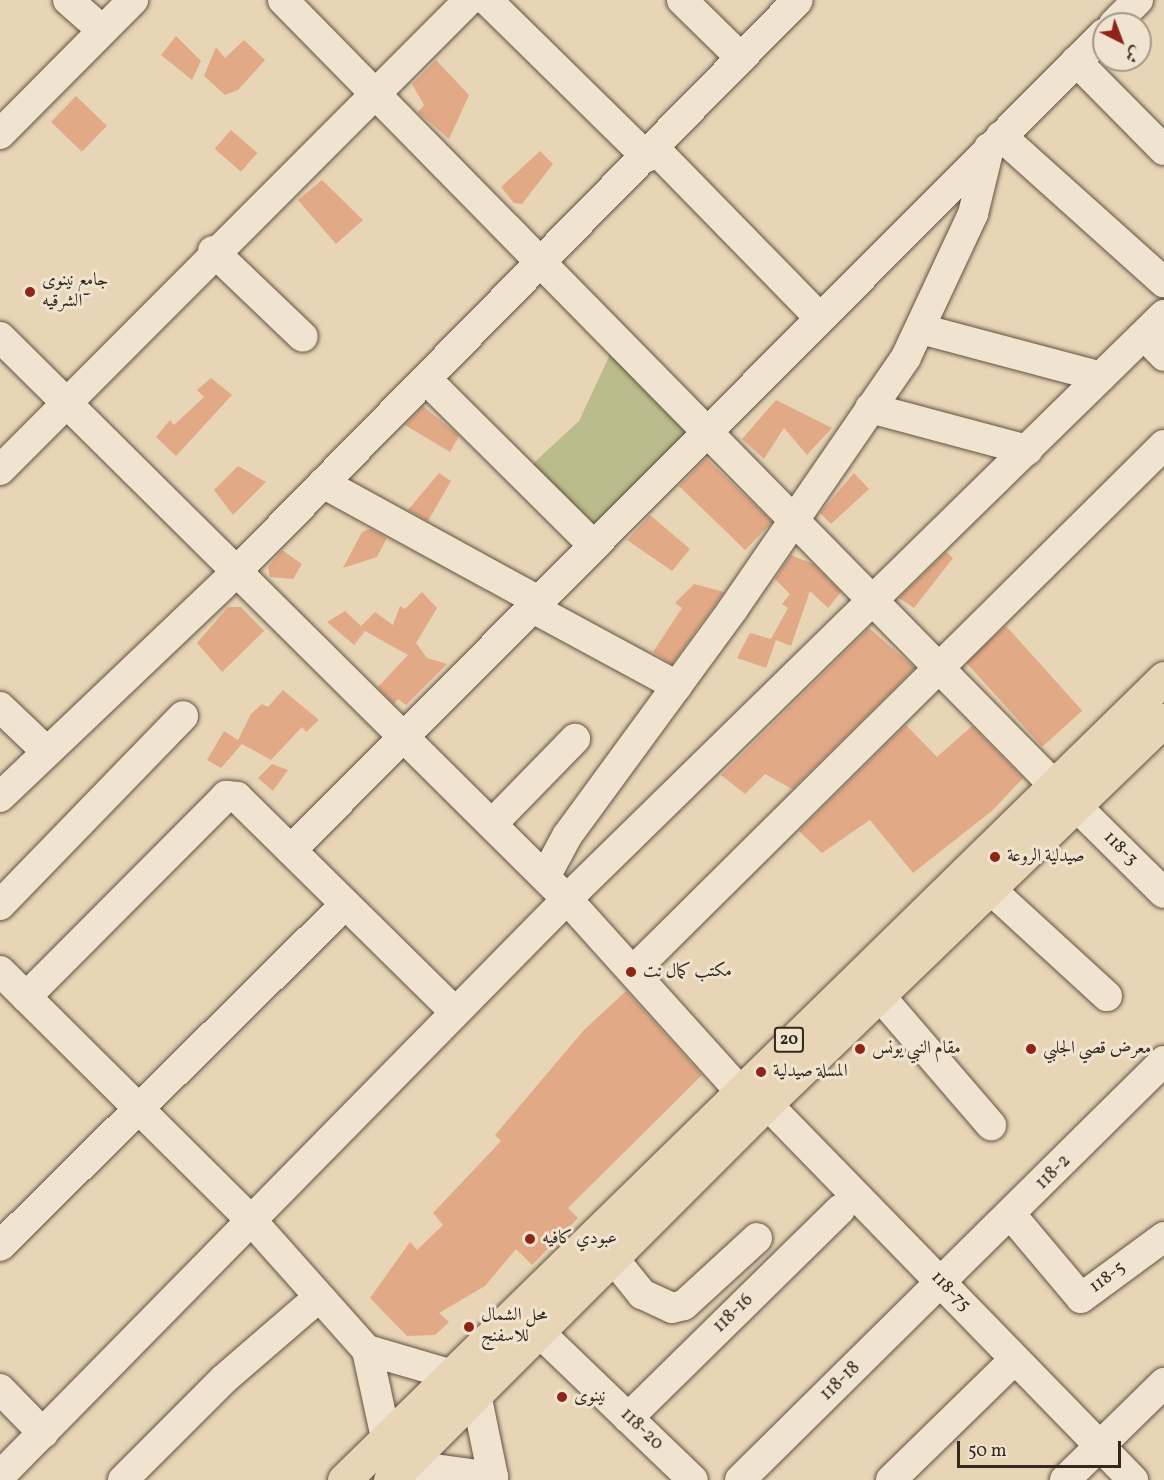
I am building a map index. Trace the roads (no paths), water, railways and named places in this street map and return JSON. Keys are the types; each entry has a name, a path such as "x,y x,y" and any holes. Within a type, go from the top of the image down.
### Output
{"main road":[{"name":"20","path":"398,1473 537,1330 989,888 1064,794 1164,678"},
{"name":"20","path":"386,1438 738,1089 1064,794 1164,720"},
{"path":"344,1480 386,1438"}],"street":[{"path":"68,0 102,30"},
{"path":"0,134 133,0"},
{"name":"118-3","path":"283,0 1164,893"},
{"path":"0,470 70,403 213,251 376,94 469,0"},
{"path":"487,0 651,153 819,317"},
{"path":"682,0 741,58"},
{"path":"0,797 237,571 651,153 798,0"},
{"path":"1126,12 1138,0"},
{"path":"291,850 706,429 1092,46"},
{"path":"1076,61 1164,150"},
{"path":"995,142 1164,282"},
{"path":"545,877 567,836 795,519 921,329 973,214 995,142"},
{"path":"213,251 303,337"},
{"path":"921,329 1101,377"},
{"path":"0,1476 567,899 1101,377 1157,335"},
{"path":"0,337 70,403 567,899 634,970 738,1089"},
{"path":"426,380 592,544"},
{"path":"870,408 1028,450"},
{"path":"634,970 939,665 1164,445"},
{"path":"323,483 677,686"},
{"path":"0,707 46,751"},
{"path":"0,905 183,716"},
{"path":"492,824 575,739"},
{"path":"26,997 226,795 237,796 455,1012"},
{"path":"989,888 1107,996"},
{"path":"5,1232 139,1110 345,904"},
{"path":"0,971 251,1220 367,1350 386,1438"},
{"path":"879,995 991,1125"},
{"name":"118-2","path":"942,1284 1164,1061"},
{"name":"118-75","path":"767,1104 1133,1480"},
{"name":"118-16","path":"628,1418 840,1210"},
{"name":"118-5","path":"1012,1216 1081,1298 1164,1236"},
{"path":"612,1257 642,1294 672,1308 684,1305 757,1238"},
{"name":"118-18","path":"740,1480 942,1284"},
{"path":"123,1480 224,1379 319,1297"},
{"name":"118-20","path":"537,1330 693,1480"},
{"path":"367,1350 449,1374"},
{"path":"891,1480 1015,1359"},
{"path":"1065,1480 1164,1383"},
{"path":"0,1389 43,1434"},
{"path":"398,1473 495,1479 476,1394"}],"place":[{"name":"جامع نينوى الشرقيه","path":"30,292"},
{"name":"صيدلية الروعة","path":"995,857"},
{"name":"مكتب كمال نت","path":"631,972"},
{"name":"مقام النبي يونس","path":"860,1049"},
{"name":"معرض قصي الجلبي","path":"1031,1049"},
{"name":"المسلة صيدلية","path":"761,1072"},
{"name":"عبودي كافيه","path":"530,1239"},
{"name":"محل الشمال للاسفنج","path":"469,1327"},
{"name":"نينوى","path":"562,1397"}]}
